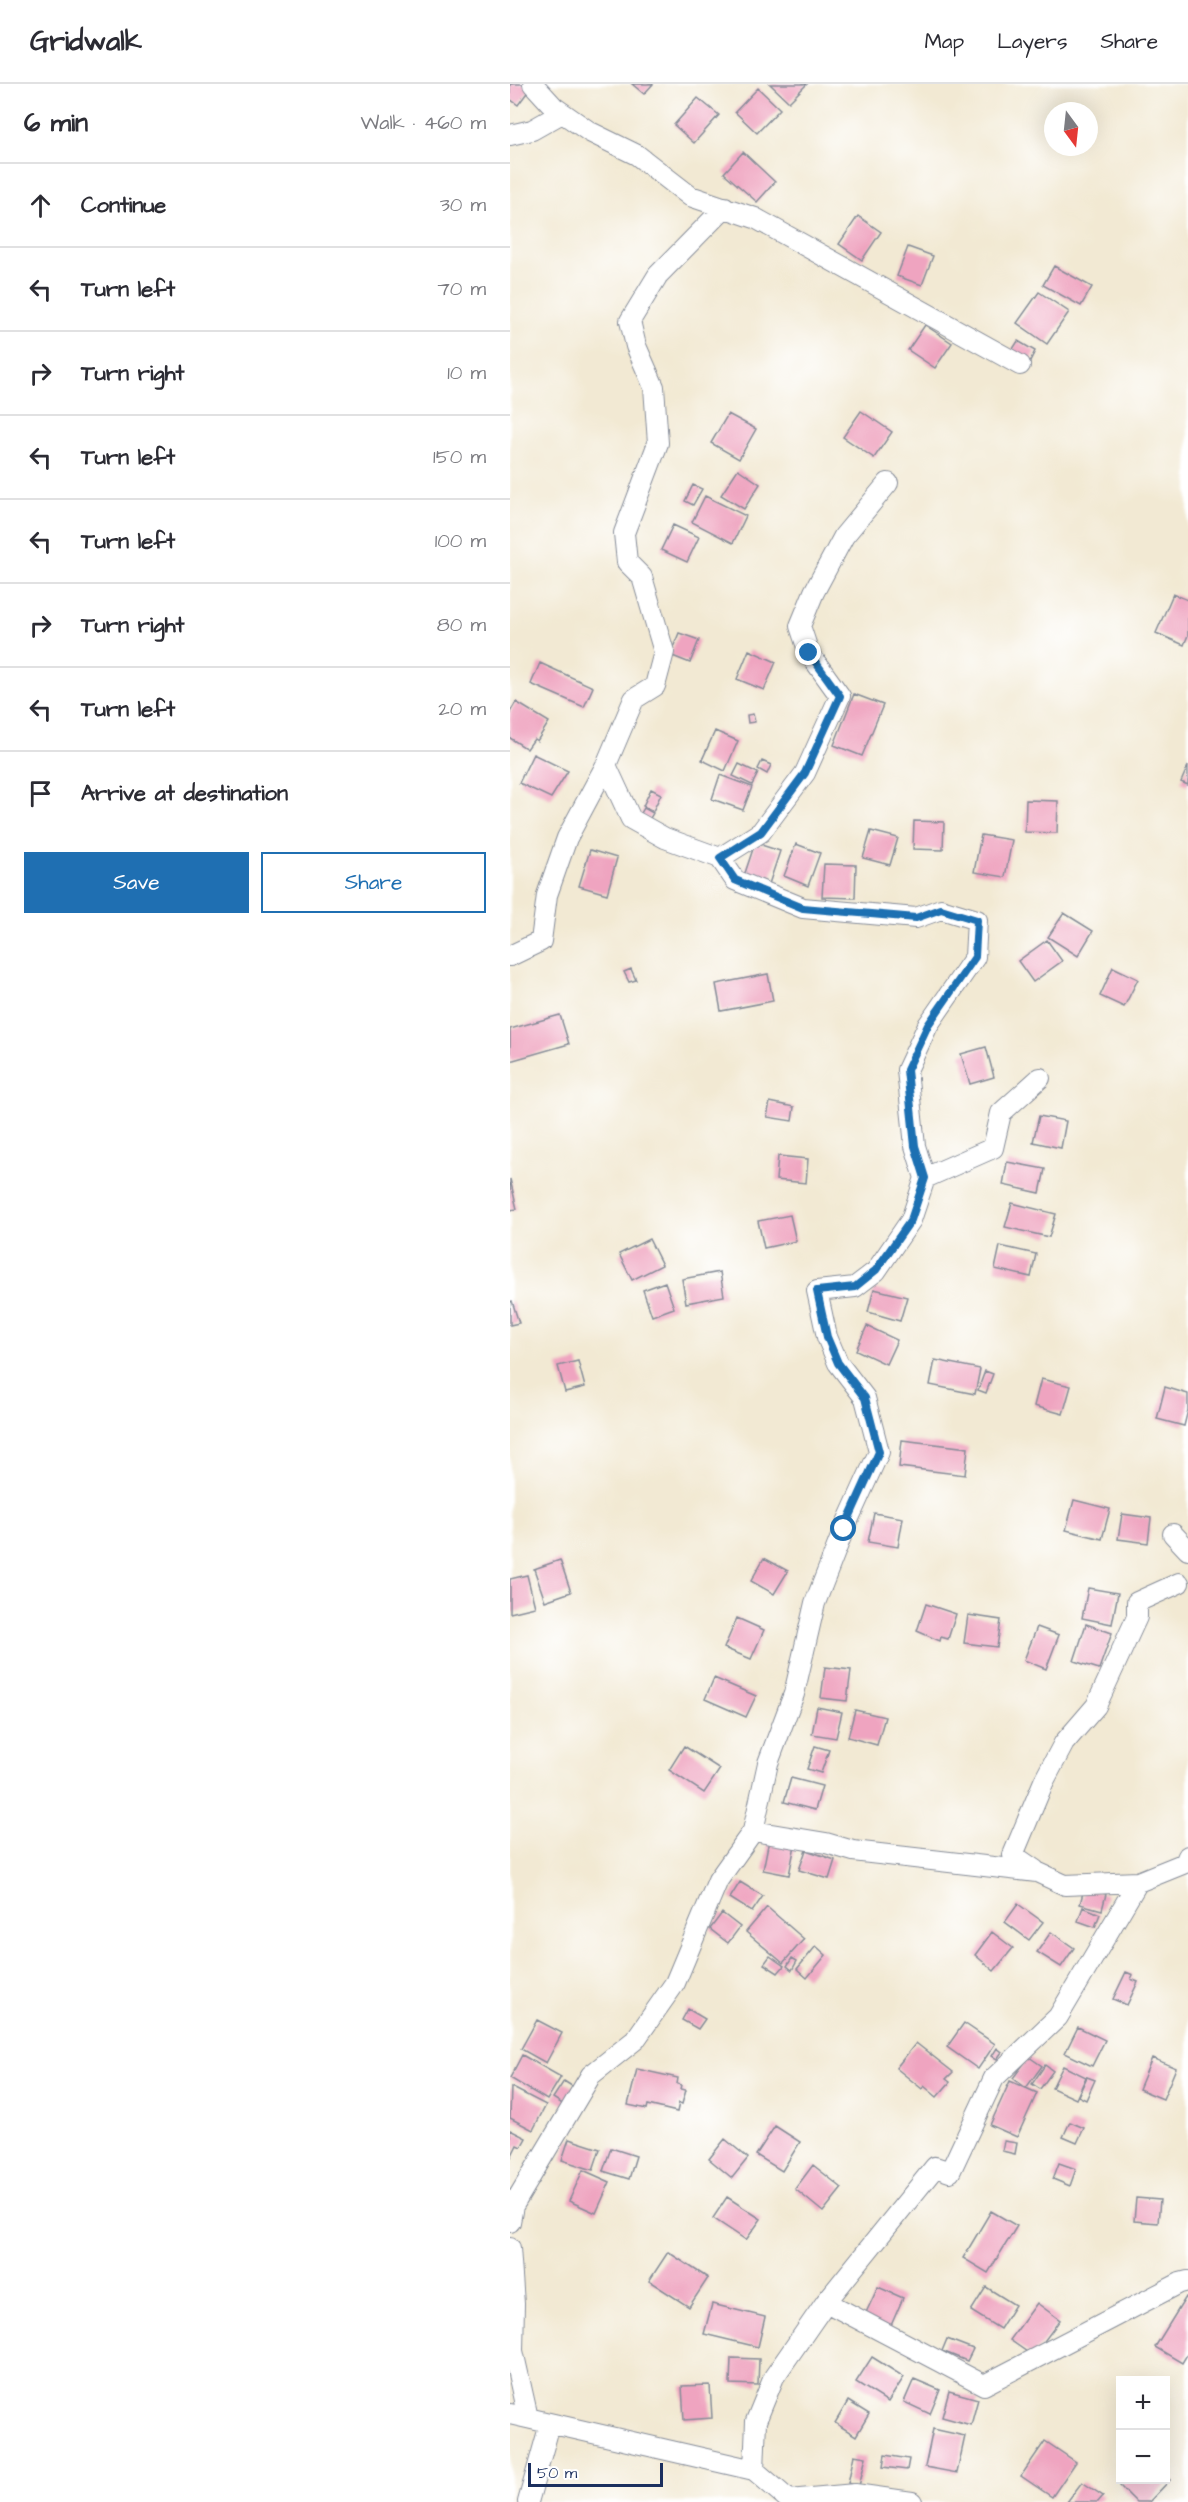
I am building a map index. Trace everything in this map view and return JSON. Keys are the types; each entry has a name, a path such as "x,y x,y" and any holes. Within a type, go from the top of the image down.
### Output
{"street":[{"path":"533,84 562,113 590,132 637,155 690,196 755,218 1020,365"},
{"path":"510,135 532,130 562,113"},
{"path":"510,956 541,941 547,895 567,838 606,765 634,699 655,686 664,652 642,577 627,562 624,533 658,443 654,387 636,346 630,321 657,275 725,207"},
{"path":"720,858 761,832 805,773 840,696 809,653 800,626 814,592 844,536 888,483"},
{"path":"510,2222 513,2206 591,2075 635,2040 675,1983 718,1880 753,1831 768,1763 794,1694 815,1603 844,1529 879,1452 865,1398 838,1363 827,1337 817,1291 855,1287 876,1270 911,1220 925,1178 915,1146 907,1070 928,1025 975,957 977,920 941,909 916,918 803,908 735,880 720,858 665,837 631,819 606,765"},
{"path":"925,1178 993,1148 1001,1113 1040,1078"},
{"path":"1173,1534 1188,1550"},
{"path":"1179,1583 1137,1602 1137,1617 1096,1706 1064,1743 1044,1781 1013,1855 1037,1872 1065,1885 1138,1882 1185,1863 1188,1856"},
{"path":"753,1831 826,1843 853,1851 1037,1872"},
{"path":"754,2470 756,2421 774,2377 826,2302 935,2167 950,2172 994,2078 1058,2017 1138,1882"},
{"path":"510,2248 514,2304 513,2351 519,2416 754,2470 789,2501 855,2494 912,2502"},
{"path":"826,2302 984,2385 1180,2283 1188,2281"},
{"path":"528,2502 550,2424"}],"building":[{"path":"510,84 532,86 518,105 510,99"},
{"path":"632,84 653,84 644,94"},
{"path":"770,84 807,84 789,102"},
{"path":"758,88 780,109 757,133 735,112"},
{"path":"698,98 719,115 694,143 674,125"},
{"path":"743,152 775,182 757,202 724,173"},
{"path":"858,216 881,232 862,260 839,244"},
{"path":"908,247 933,256 922,285 897,276"},
{"path":"1054,266 1092,287 1081,306 1043,285"},
{"path":"1039,292 1069,312 1047,344 1017,323"},
{"path":"925,325 952,343 935,368 908,350"},
{"path":"1018,341 1035,351 1029,363 1011,352"},
{"path":"861,411 892,432 874,458 843,437"},
{"path":"728,414 756,429 739,459 711,443"},
{"path":"738,469 760,484 744,509 721,495"},
{"path":"693,485 702,489 693,505 685,501"},
{"path":"705,496 746,516 733,543 692,522"},
{"path":"673,525 699,537 687,562 661,550"},
{"path":"1173,594 1188,600 1188,635 1184,645 1156,633"},
{"path":"679,633 699,640 690,663 670,655"},
{"path":"749,650 776,662 764,690 737,679"},
{"path":"540,663 593,687 584,707 531,684"},
{"path":"854,694 883,705 862,756 834,745"},
{"path":"516,702 549,722 537,741 534,739 527,749 510,738 510,712"},
{"path":"753,714 755,722 748,723 747,715"},
{"path":"715,731 738,741 725,771 702,760"},
{"path":"533,754 568,771 551,798 519,783"},
{"path":"762,761 771,765 767,774 758,769"},
{"path":"739,764 758,773 752,785 733,776"},
{"path":"1188,766 1188,785 1181,782"},
{"path":"720,775 752,787 743,810 712,799"},
{"path":"651,789 661,794 653,811 643,806"},
{"path":"1026,800 1058,801 1057,833 1025,832"},
{"path":"644,808 653,813 649,820 640,815"},
{"path":"914,821 944,822 943,850 913,849"},
{"path":"871,831 898,838 890,865 863,858"},
{"path":"981,835 1012,840 1005,877 974,872"},
{"path":"755,843 780,851 769,884 744,876"},
{"path":"796,844 820,853 808,886 784,876"},
{"path":"590,850 617,858 607,894 579,886"},
{"path":"824,864 856,865 855,898 822,897"},
{"path":"1064,913 1093,931 1078,956 1048,937"},
{"path":"1047,940 1062,961 1033,982 1018,961"},
{"path":"1113,967 1138,979 1124,1007 1100,996"},
{"path":"631,969 636,980 629,982 624,972"},
{"path":"768,974 773,1001 721,1011 716,984"},
{"path":"560,1015 569,1044 510,1061 510,1029"},
{"path":"986,1047 994,1077 970,1084 961,1054"},
{"path":"770,1102 794,1107 792,1121 767,1117"},
{"path":"1039,1116 1066,1121 1061,1148 1033,1142"},
{"path":"778,1156 808,1159 806,1183 776,1180"},
{"path":"1007,1162 1045,1169 1040,1193 1003,1185"},
{"path":"510,1179 517,1209 510,1210"},
{"path":"1012,1203 1056,1214 1049,1237 1005,1227"},
{"path":"790,1215 796,1241 764,1248 758,1221"},
{"path":"649,1239 662,1265 632,1280 619,1254"},
{"path":"1000,1246 1036,1254 1031,1277 995,1269"},
{"path":"720,1272 724,1296 686,1303 682,1279"},
{"path":"665,1282 674,1308 652,1316 643,1290"},
{"path":"874,1289 907,1297 900,1321 868,1312"},
{"path":"512,1301 519,1323 510,1325 510,1302"},
{"path":"867,1326 897,1340 886,1364 856,1350"},
{"path":"935,1360 980,1369 975,1394 930,1385"},
{"path":"578,1361 585,1387 565,1392 558,1366"},
{"path":"985,1371 993,1374 986,1393 978,1390"},
{"path":"1041,1379 1071,1386 1063,1414 1034,1406"},
{"path":"1165,1387 1188,1394 1188,1410 1184,1426 1157,1419"},
{"path":"902,1440 968,1448 965,1475 899,1467"},
{"path":"1074,1500 1110,1509 1102,1539 1066,1530"},
{"path":"874,1513 903,1518 898,1547 868,1542"},
{"path":"1122,1514 1151,1518 1148,1543 1118,1539"},
{"path":"764,1558 788,1571 774,1594 751,1581"},
{"path":"560,1560 571,1592 545,1601 534,1569"},
{"path":"527,1575 535,1607 510,1613 510,1579"},
{"path":"1088,1588 1118,1593 1112,1624 1082,1618"},
{"path":"926,1604 956,1614 948,1639 941,1637 940,1641 917,1631"},
{"path":"968,1615 1001,1620 997,1647 964,1643"},
{"path":"737,1618 764,1630 751,1659 724,1648"},
{"path":"1086,1624 1112,1633 1099,1669 1074,1661"},
{"path":"1037,1627 1059,1635 1046,1669 1024,1660"},
{"path":"825,1667 851,1670 847,1701 821,1698"},
{"path":"714,1678 756,1696 746,1717 705,1699"},
{"path":"817,1707 842,1712 836,1738 812,1734"},
{"path":"855,1710 885,1717 877,1745 848,1737"},
{"path":"684,1746 720,1769 704,1793 669,1770"},
{"path":"815,1746 829,1750 821,1773 807,1769"},
{"path":"791,1778 822,1786 815,1810 784,1802"},
{"path":"769,1840 795,1845 789,1875 763,1870"},
{"path":"806,1850 835,1860 829,1879 799,1870"},
{"path":"740,1882 763,1896 752,1912 730,1898"},
{"path":"1084,1889 1106,1894 1102,1910 1080,1904"},
{"path":"1018,1904 1043,1922 1029,1940 1005,1922"},
{"path":"767,1907 804,1939 783,1963 746,1932"},
{"path":"1083,1907 1100,1914 1095,1927 1078,1921"},
{"path":"722,1913 740,1927 728,1943 710,1929"},
{"path":"992,1932 1013,1948 994,1971 975,1955"},
{"path":"1051,1932 1074,1948 1061,1967 1037,1952"},
{"path":"816,1946 826,1955 807,1978 797,1969"},
{"path":"770,1956 784,1966 778,1973 764,1964"},
{"path":"792,1958 797,1961 792,1970 787,1966"},
{"path":"1126,1972 1133,1975 1131,1979 1138,1982 1127,2005 1113,1999"},
{"path":"688,2009 705,2019 698,2029 682,2020"},
{"path":"537,2020 562,2033 546,2063 521,2049"},
{"path":"964,2023 995,2044 978,2069 947,2047"},
{"path":"1078,2027 1105,2040 1092,2066 1065,2053"},
{"path":"916,2043 953,2072 946,2079 950,2082 937,2097 924,2086 922,2089 896,2068"},
{"path":"997,2048 1002,2052 997,2059 992,2056"},
{"path":"522,2055 561,2077 547,2100 510,2078"},
{"path":"1029,2057 1042,2066 1026,2088 1013,2078"},
{"path":"1152,2058 1176,2068 1163,2099 1139,2089"},
{"path":"1045,2065 1053,2071 1040,2089 1032,2084"},
{"path":"1063,2066 1086,2077 1076,2099 1052,2088"},
{"path":"637,2069 678,2078 677,2084 681,2085 680,2089 686,2090 677,2112 648,2105 647,2109 628,2105"},
{"path":"1087,2077 1095,2080 1086,2100 1078,2096"},
{"path":"564,2081 575,2088 564,2105 553,2098"},
{"path":"1010,2081 1037,2093 1017,2137 990,2125"},
{"path":"511,2087 546,2105 533,2130 510,2118"},
{"path":"1070,2122 1084,2128 1077,2143 1063,2137"},
{"path":"775,2126 800,2142 782,2171 756,2155"},
{"path":"510,2130 526,2138 521,2147 517,2145 510,2159"},
{"path":"569,2139 600,2149 593,2170 562,2160"},
{"path":"725,2139 748,2158 732,2178 709,2159"},
{"path":"1004,2141 1017,2143 1015,2154 1002,2151"},
{"path":"611,2148 636,2156 629,2179 603,2171"},
{"path":"1059,2163 1076,2169 1070,2186 1053,2179"},
{"path":"813,2165 842,2188 823,2212 795,2189"},
{"path":"583,2170 610,2182 596,2213 569,2201"},
{"path":"727,2197 761,2219 746,2240 713,2218"},
{"path":"1136,2198 1160,2200 1158,2223 1134,2221"},
{"path":"991,2211 1017,2226 988,2273 963,2258"},
{"path":"668,2252 708,2278 689,2307 649,2281"},
{"path":"878,2287 903,2298 889,2330 863,2319"},
{"path":"986,2287 1015,2305 1000,2329 971,2311"},
{"path":"1186,2297 1188,2299 1188,2353 1182,2363 1155,2347"},
{"path":"1037,2303 1060,2320 1033,2356 1010,2340"},
{"path":"712,2304 765,2317 758,2347 704,2334"},
{"path":"947,2339 973,2349 967,2361 942,2351"},
{"path":"872,2357 904,2377 888,2402 856,2382"},
{"path":"731,2358 759,2359 758,2385 730,2384"},
{"path":"914,2379 940,2390 930,2414 904,2402"},
{"path":"710,2385 712,2418 684,2420 682,2386"},
{"path":"949,2391 978,2399 971,2425 942,2417"},
{"path":"848,2401 869,2414 856,2436 835,2423"},
{"path":"933,2429 965,2436 957,2473 925,2467"},
{"path":"1045,2441 1076,2462 1052,2497 1021,2476"},
{"path":"854,2455 866,2457 859,2486 848,2483"},
{"path":"885,2455 909,2459 907,2470 883,2467"},
{"path":"1082,2482 1103,2496 1098,2502 1067,2502"},
{"path":"1122,2484 1166,2484 1149,2502 1136,2502 1120,2486"}],"route":[{"path":"809,653 840,696 805,773 761,832 720,858 735,880 803,908 916,918 941,909 977,920 975,957 928,1025 907,1070 915,1146 925,1178 911,1220 876,1270 855,1287 817,1291 827,1337 838,1363 865,1398 879,1452 844,1529"}]}
